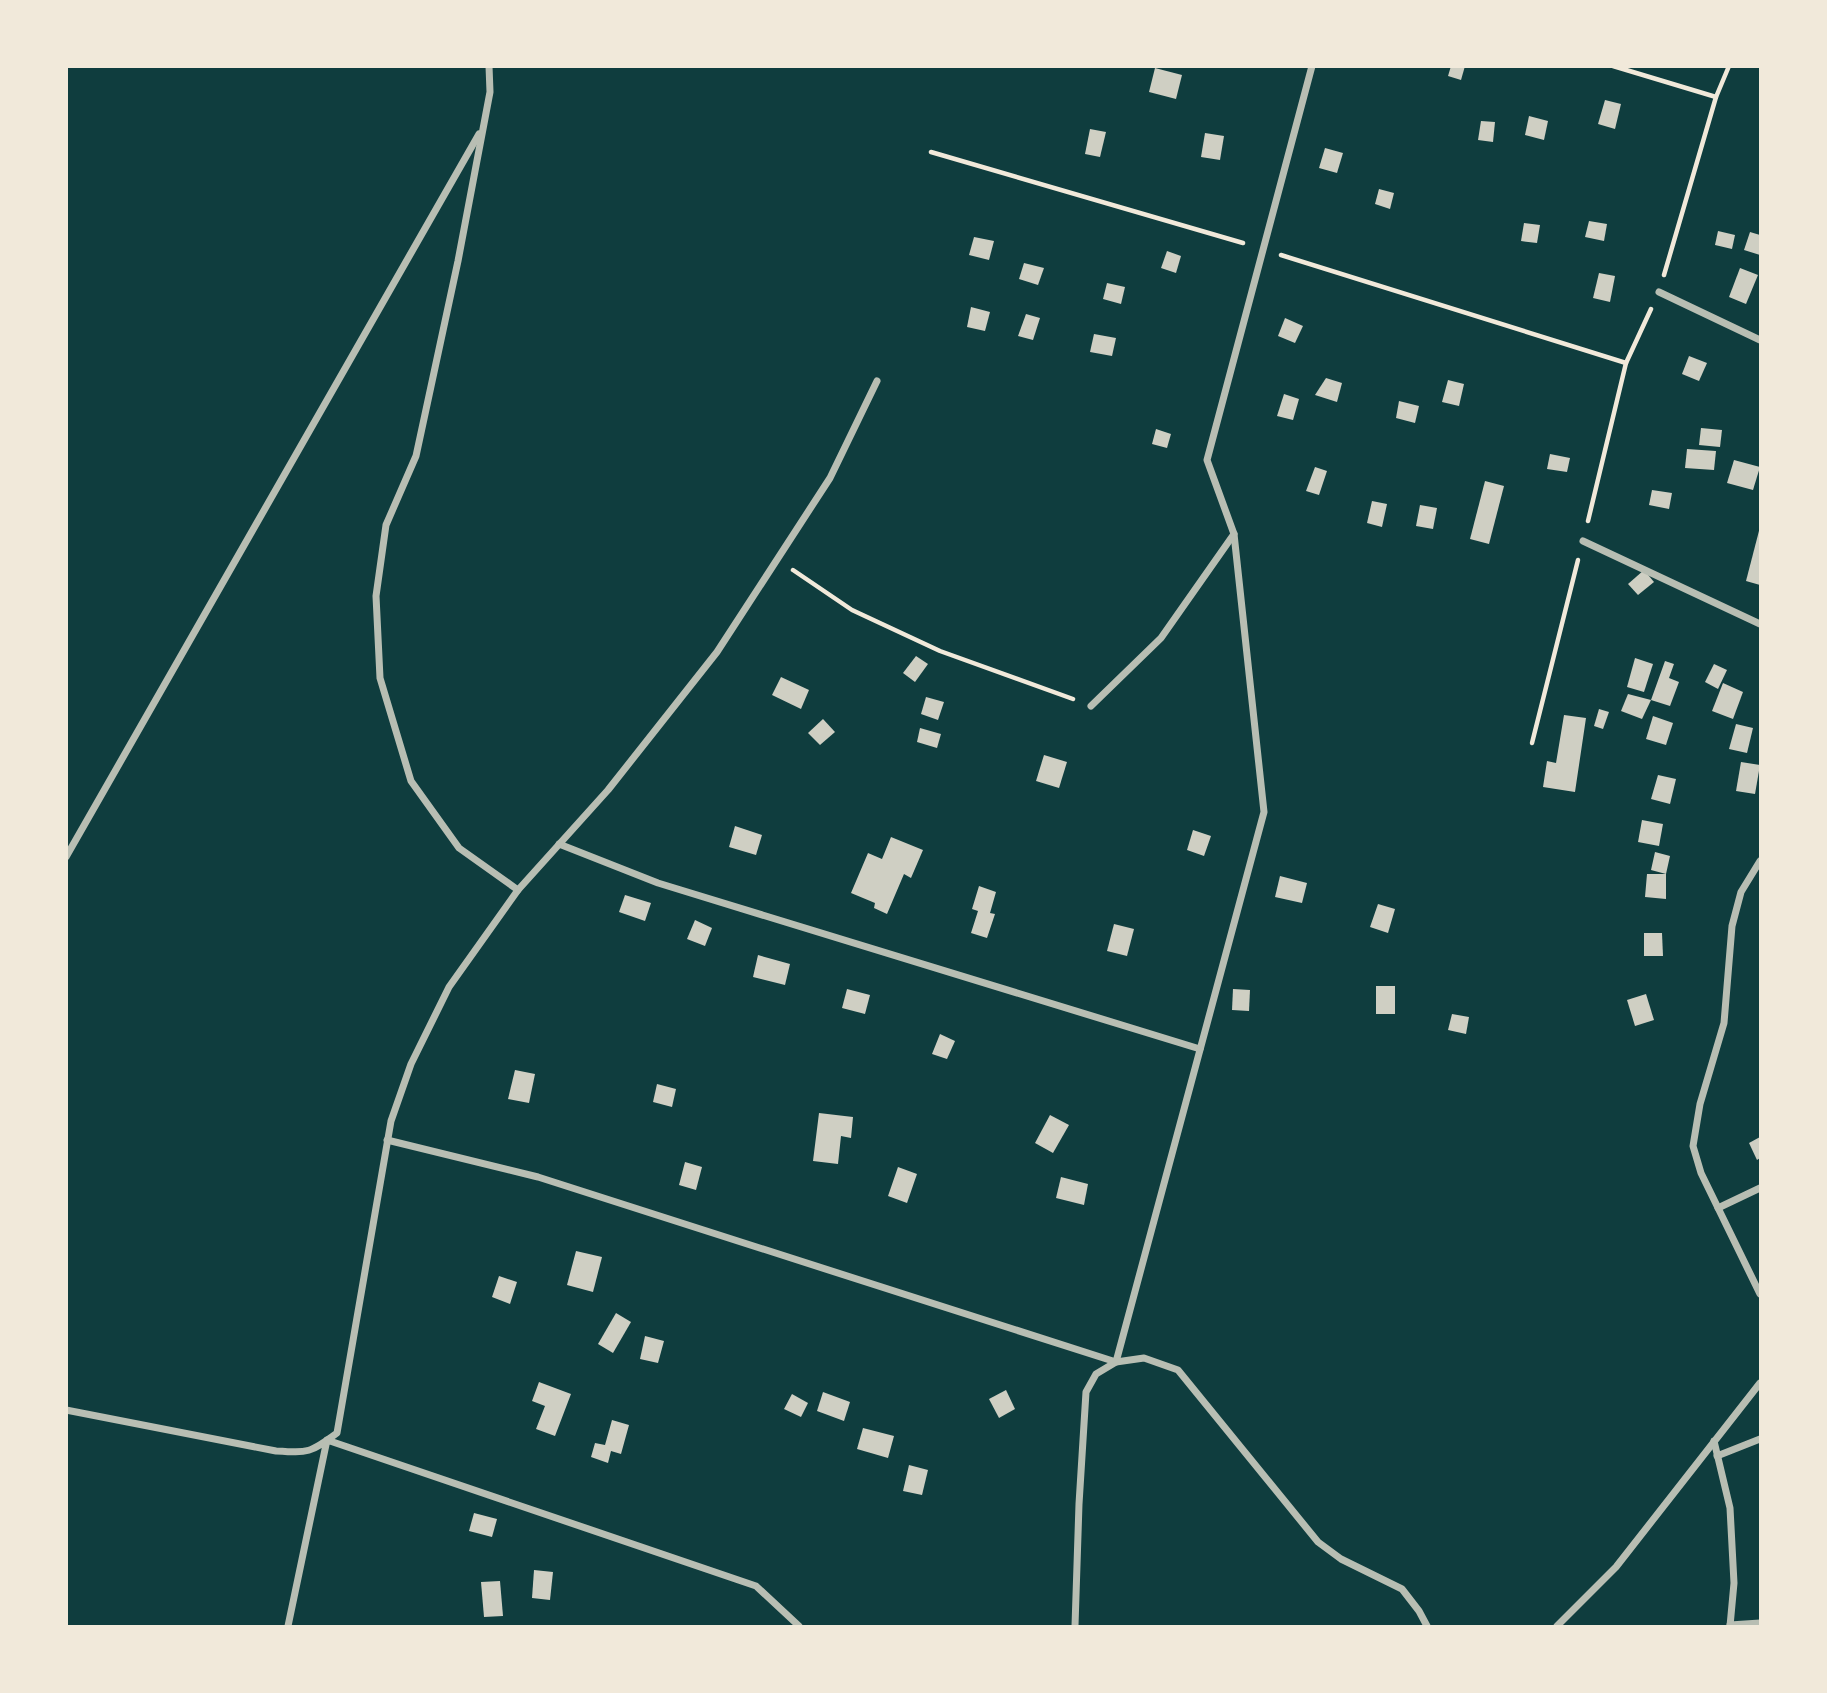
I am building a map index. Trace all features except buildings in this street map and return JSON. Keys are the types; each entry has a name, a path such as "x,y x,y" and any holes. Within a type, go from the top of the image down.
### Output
{"street":[{"path":"489,66 490,92 458,261 416,456 386,525 376,596 380,678 411,781 459,848 518,890"},
{"path":"1116,1362 1264,812 1234,534 1207,460 1312,66"},
{"path":"66,857 483,127"},
{"path":"1658,292 1760,340"},
{"path":"66,1410 276,1451 302,1452 318,1448 337,1433 391,1121 411,1064 449,987 518,890 608,790 718,652 830,478 877,381"},
{"path":"1091,706 1161,638 1234,534"},
{"path":"1583,541 1760,624"},
{"path":"559,844 658,883 1200,1049"},
{"path":"1760,861 1741,892 1732,926 1724,1023 1700,1104 1693,1146 1701,1173 1760,1294"},
{"path":"387,1140 538,1177 1116,1362"},
{"path":"1718,1208 1760,1188"},
{"path":"1075,1626 1086,1392 1096,1374 1116,1362 1144,1358 1178,1370 1318,1542 1342,1559 1402,1589 1427,1626"},
{"path":"1557,1626 1616,1567 1760,1383"},
{"path":"1717,1456 1760,1439"},
{"path":"288,1626 327,1440"},
{"path":"327,1440 756,1587 799,1626"},
{"path":"1714,1441 1730,1508 1734,1583 1730,1625 1760,1623"}],"path":[{"path":"1613,66 1716,97"},
{"path":"1532,743 1626,363 1658,292 1716,97 1730,66"},
{"path":"777,560 852,610 877,622 940,651 1091,706"}]}
